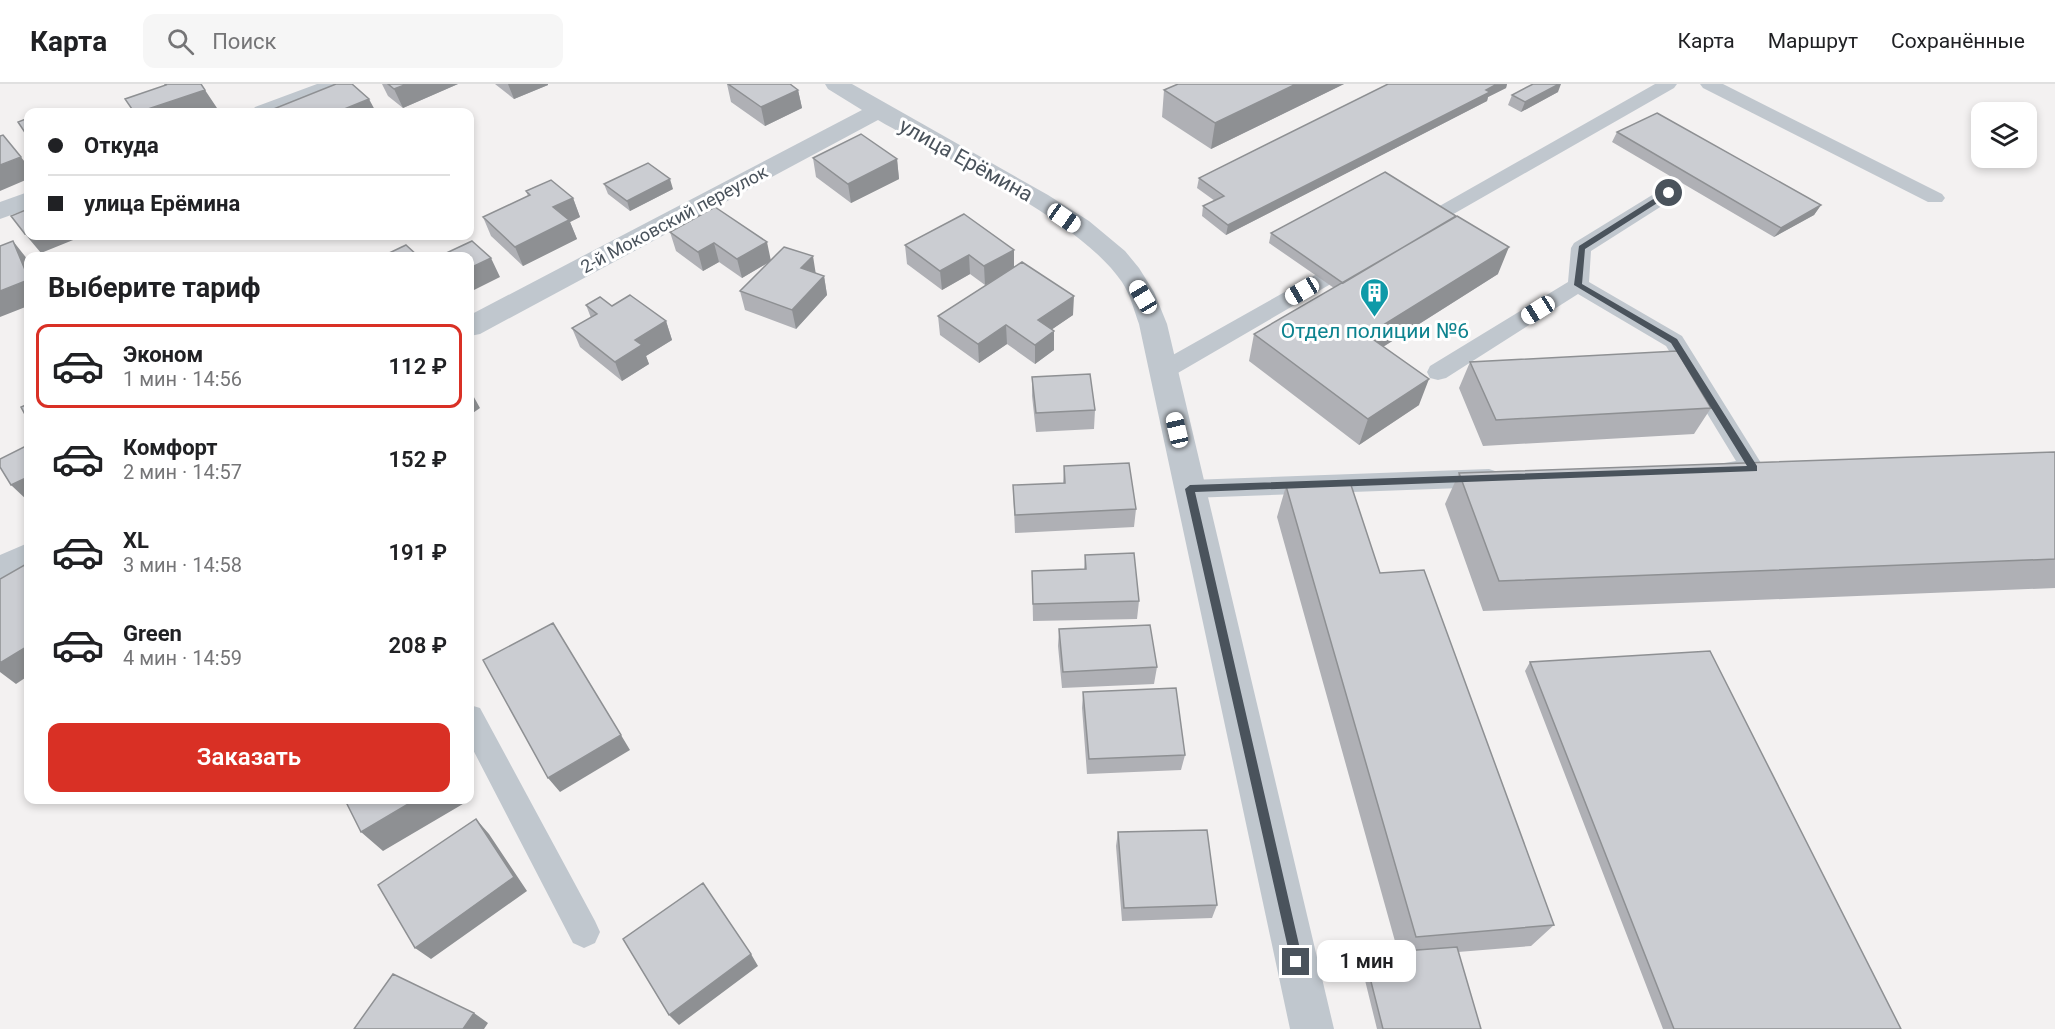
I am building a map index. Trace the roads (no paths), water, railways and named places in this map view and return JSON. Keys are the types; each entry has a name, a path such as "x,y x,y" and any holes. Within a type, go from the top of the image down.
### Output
{"street":[{"path":"273,108 338,84"},
{"name":"улица Ерёмина","path":"836,84 878,111 1035,197 1100,245 1129,273 1143,297 1153,324 1312,1029"},
{"name":"2-й Моковский переулок","path":"474,325 878,111"},
{"path":"0,211 24,202"},
{"path":"0,570 24,558"}],"lane":[{"path":"1436,216 1668,84"},
{"path":"1709,84 1935,198"},
{"path":"1578,285 1581,248 1669,193"},
{"path":"1163,371 1322,280"},
{"path":"1438,372 1578,285"},
{"path":"1578,285 1674,341 1753,469 1705,471"},
{"path":"1190,489 1514,477"},
{"path":"474,725 584,932"}],"place":[{"name":"Отдел полиции №6","path":"1375,318"}]}
